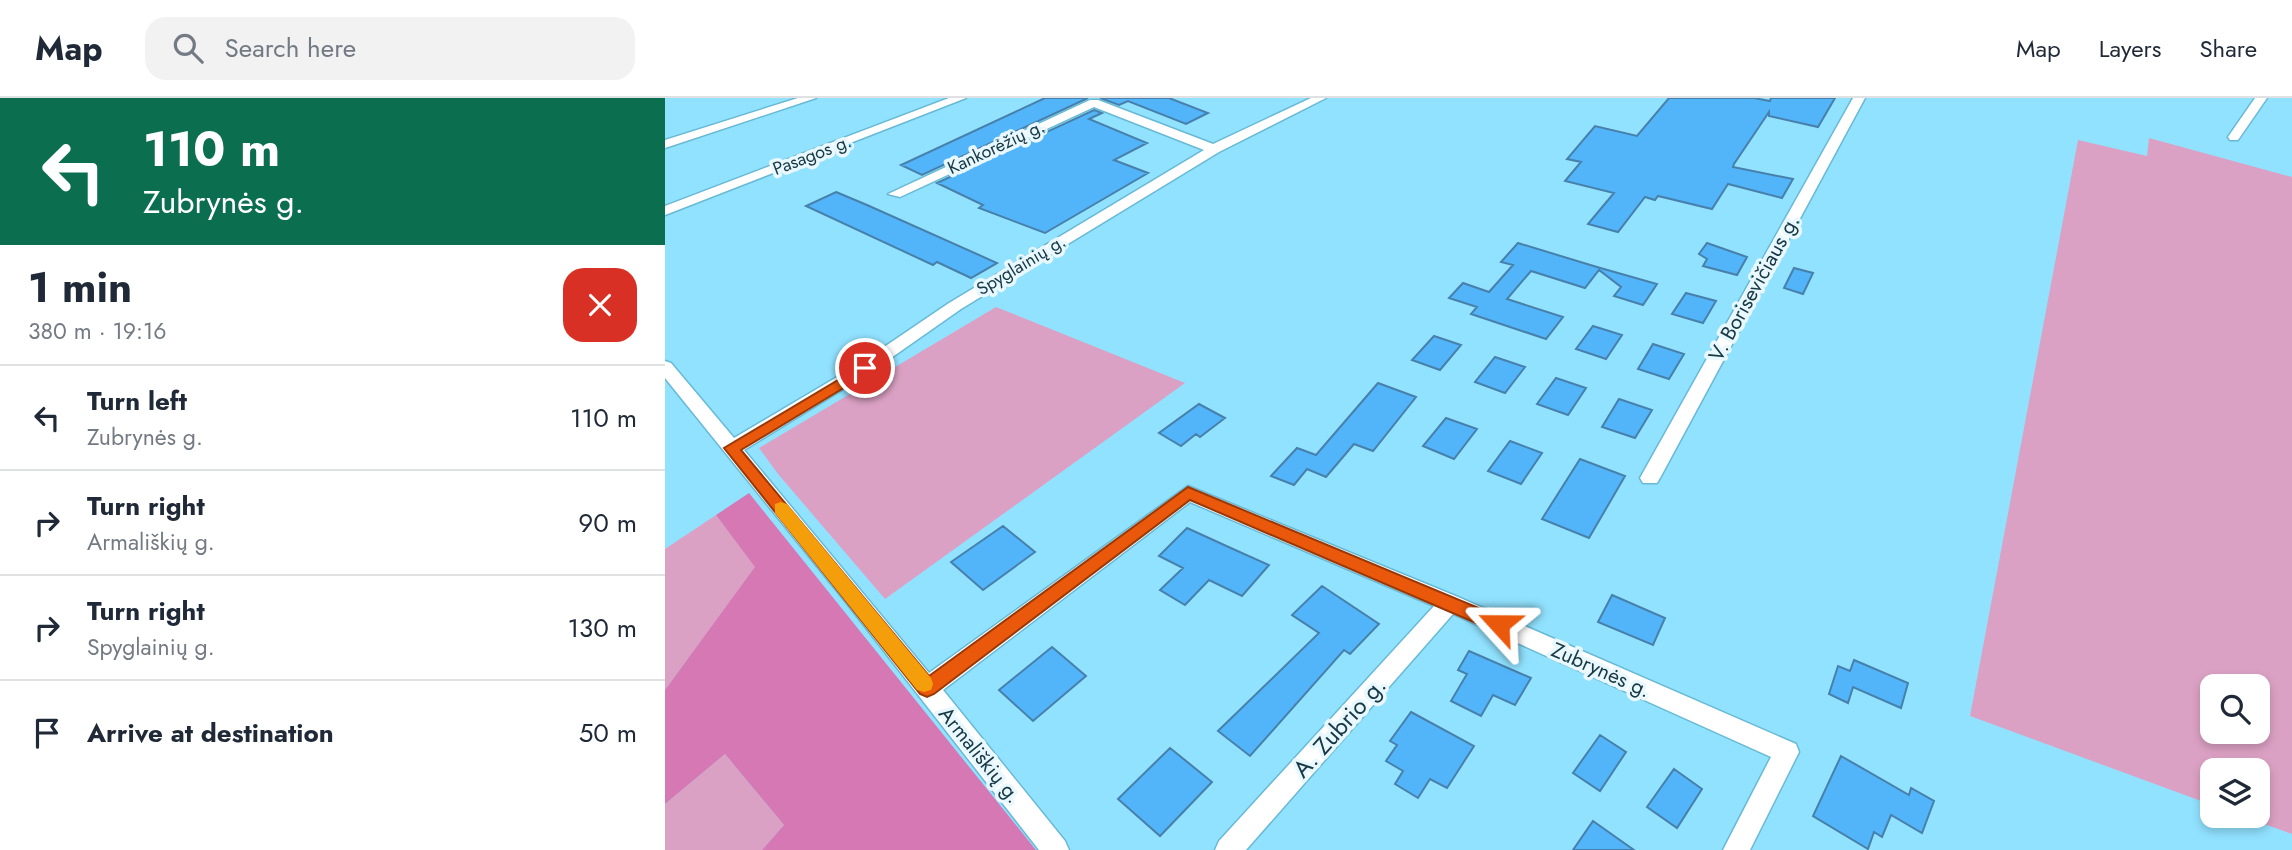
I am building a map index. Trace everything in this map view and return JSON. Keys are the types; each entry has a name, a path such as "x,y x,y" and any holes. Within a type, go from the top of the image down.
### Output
{"street":[{"path":"665,145 810,98"},
{"name":"Pasagos g.","path":"665,211 960,98"},
{"name":"Spyglainių g.","path":"732,448 865,368 955,306 1215,149 1320,98"},
{"name":"V. Borisevičiaus g.","path":"1650,478 1859,98"},
{"path":"2234,137 2261,98"},
{"name":"Kankorėžių g.","path":"895,194 1094,103 1215,149"},
{"name":"Armališkių g.","path":"665,367 1056,850"},
{"name":"Zubrynės g.","path":"927,688 1188,493 1450,603 1787,752 1736,850"},
{"name":"A. Zubrio g.","path":"1228,850 1450,603"}],"shaded area":[{"path":"2149,138 2292,177 2292,834 2270,826 2270,758 2200,758 2200,801 1970,716 2078,140 2147,156"},
{"path":"996,307 1185,383 885,599 759,448"},
{"path":"749,493 1036,850 762,850 784,825 725,754 665,804 665,690 755,567 716,515"},
{"path":"716,515 756,567 665,690 665,549"},
{"path":"725,754 784,825 762,850 665,850 665,804"}],"building":[{"path":"1045,98 1088,98 922,175 901,165"},
{"path":"1100,98 1169,98 1208,113 1186,124 1128,101 1119,105"},
{"path":"1669,98 1754,98 1770,101 1771,98 1835,98 1818,127 1769,116 1769,112 1734,164 1733,167 1793,179 1782,198 1728,184 1712,209 1658,196 1655,200 1645,197 1618,232 1588,224 1614,193 1565,181 1581,162 1567,159 1595,126 1637,136"},
{"path":"1094,110 1102,113 1089,119 1147,143 1114,160 1148,173 1045,233 979,208 983,205 937,183"},
{"path":"836,192 997,263 971,278 937,262 933,265 806,206"},
{"path":"1518,243 1657,284 1643,305 1614,296 1621,287 1599,270 1585,288 1531,271 1507,299 1563,317 1546,339 1471,314 1477,307 1449,298 1463,283 1489,292 1513,265 1501,262"},
{"path":"1707,243 1747,257 1737,275 1703,266 1707,259 1699,254"},
{"path":"1794,268 1813,273 1803,294 1784,288"},
{"path":"1686,293 1716,301 1703,323 1672,314"},
{"path":"1593,326 1622,335 1606,359 1576,349"},
{"path":"1434,336 1461,345 1440,370 1412,360"},
{"path":"1653,344 1684,354 1669,379 1638,369"},
{"path":"1495,357 1525,367 1505,393 1475,382"},
{"path":"1556,378 1586,388 1568,415 1537,404"},
{"path":"1378,383 1416,397 1373,451 1354,444 1326,477 1307,469 1294,485 1271,476 1297,448 1316,455"},
{"path":"1619,399 1652,410 1635,438 1602,427"},
{"path":"1199,404 1225,418 1200,437 1196,434 1181,446 1159,433"},
{"path":"1446,418 1477,429 1454,459 1423,446"},
{"path":"1510,441 1542,453 1521,484 1488,471"},
{"path":"1580,459 1625,476 1589,538 1542,519"},
{"path":"1003,526 1035,552 983,590 951,562"},
{"path":"1187,528 1269,565 1242,596 1209,580 1185,605 1160,590 1183,568 1159,556"},
{"path":"1322,586 1379,624 1350,654 1344,650 1250,756 1218,731 1319,633 1292,615"},
{"path":"1612,595 1665,618 1653,645 1598,622"},
{"path":"1052,647 1086,676 1033,721 999,690"},
{"path":"1469,651 1531,678 1515,705 1493,695 1481,716 1451,701 1467,674 1458,670"},
{"path":"1854,660 1908,683 1901,708 1853,687 1848,703 1829,694 1838,666 1850,671"},
{"path":"1411,712 1474,746 1447,788 1430,779 1418,798 1395,784 1403,771 1386,761 1397,745 1390,741"},
{"path":"1600,735 1626,752 1600,791 1573,773"},
{"path":"1170,748 1212,782 1160,836 1118,799"},
{"path":"1841,756 1909,795 1911,788 1934,801 1922,833 1891,815 1882,837 1874,832 1868,849 1813,816"},
{"path":"1674,769 1702,789 1677,828 1647,807"},
{"path":"1593,821 1634,850 1573,850"}],"slow traffic":[{"path":"781,509 924,684"}],"route":[{"path":"865,368 732,448 927,688 1188,493 1499,624"}]}
